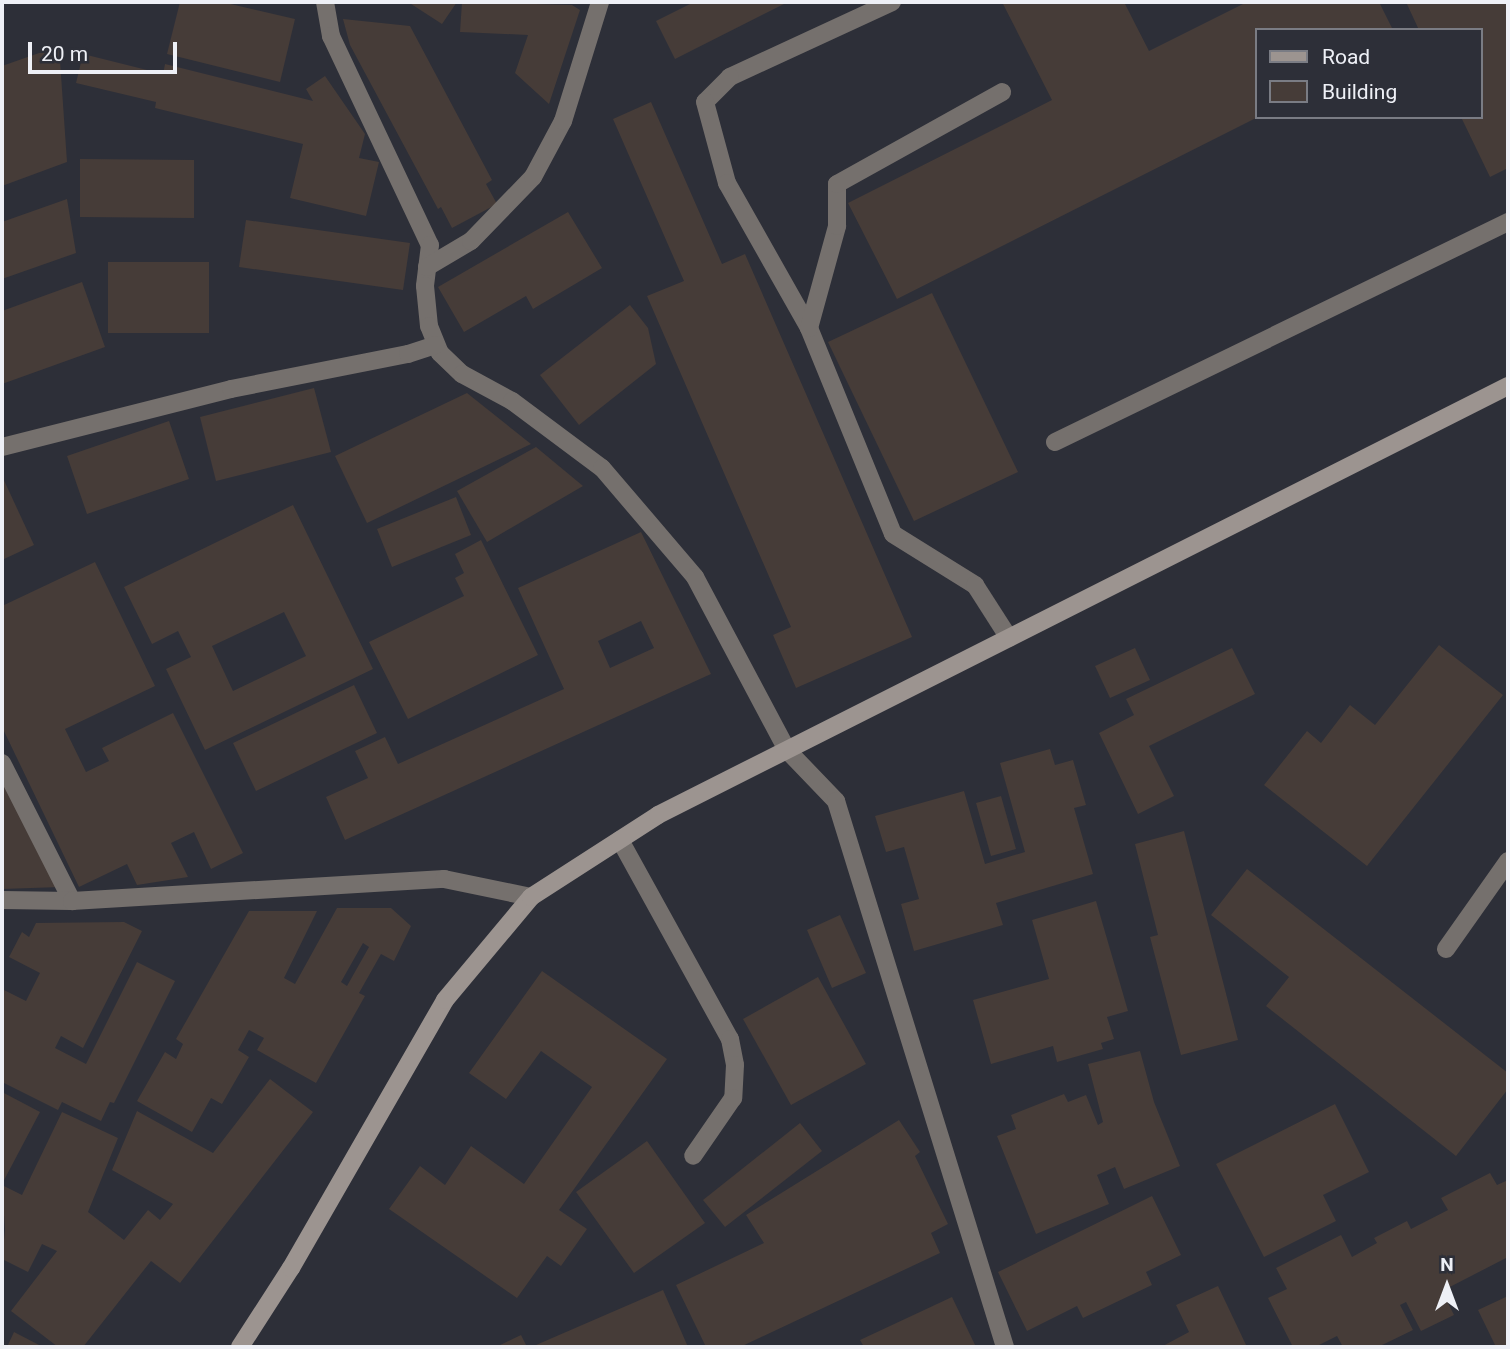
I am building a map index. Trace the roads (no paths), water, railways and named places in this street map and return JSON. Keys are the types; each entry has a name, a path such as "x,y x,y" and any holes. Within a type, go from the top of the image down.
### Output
{"street":[{"path":"325,2 331,36 430,245 427,267 429,326 436,345 462,374 512,401 602,468 695,577 787,750 836,801 1005,1347"},
{"path":"427,267 471,241 533,177 563,121 600,2"},
{"path":"892,2 730,77 705,102 727,183 809,328 893,534 975,585 1009,638"},
{"path":"809,328 837,226 837,184 1002,92"},
{"path":"1055,442 1508,222"},
{"path":"2,447 151,408 408,355 436,345"},
{"path":"240,1347 292,1268 445,1000 531,897 659,815 1508,386"},
{"path":"2,763 72,901"},
{"path":"620,840 730,1039 735,1065 733,1097 693,1156"},
{"path":"1446,949 1508,861"},
{"path":"2,900 72,901 444,879 531,897"}]}
